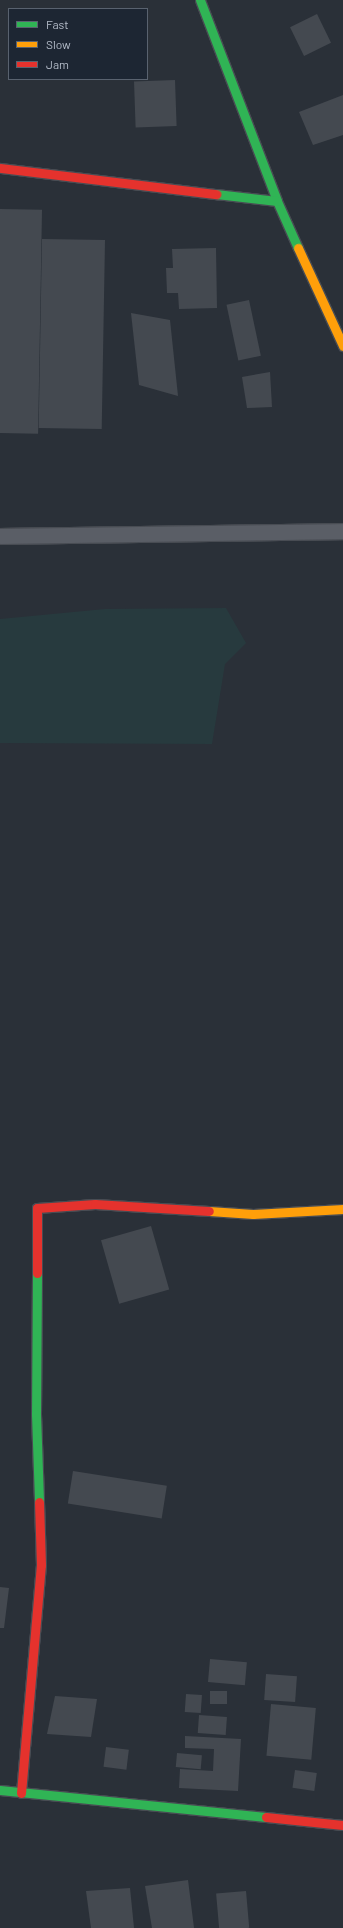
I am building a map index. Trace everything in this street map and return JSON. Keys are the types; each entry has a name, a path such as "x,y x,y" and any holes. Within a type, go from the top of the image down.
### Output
{"street":[{"path":"200,0 278,201 343,346"},
{"path":"0,168 278,201"},
{"path":"21,1793 41,1565 36,1414 37,1208 95,1204 253,1214 343,1209"},
{"path":"0,1790 343,1825"}],"lane":[{"path":"0,536 343,531"}],"green space":[{"path":"226,608 246,643 225,664 212,744 0,743 0,619 105,609"}],"building":[{"path":"317,14 331,43 304,56 290,27"},
{"path":"175,80 177,126 136,127 134,81"},
{"path":"343,95 343,135 313,145 299,112"},
{"path":"0,209 42,210 38,434 0,433"},
{"path":"42,239 105,240 102,429 39,428"},
{"path":"216,248 217,308 179,309 178,293 167,293 166,268 173,268 172,249"},
{"path":"249,300 261,356 238,361 227,305"},
{"path":"131,313 170,320 178,396 139,385"},
{"path":"270,372 272,407 247,408 242,377"},
{"path":"151,1226 169,1289 119,1304 101,1240"},
{"path":"73,1471 167,1486 162,1518 68,1504"},
{"path":"0,1587 9,1588 4,1628 0,1628"},
{"path":"210,1659 247,1662 245,1685 208,1682"},
{"path":"266,1674 297,1676 295,1702 264,1700"},
{"path":"210,1691 227,1691 227,1704 210,1704"},
{"path":"186,1694 202,1695 201,1713 185,1712"},
{"path":"55,1696 97,1699 91,1737 47,1734"},
{"path":"271,1704 316,1708 311,1760 266,1756"},
{"path":"199,1715 227,1717 226,1735 198,1733"},
{"path":"185,1736 241,1739 238,1791 179,1788 180,1769 213,1771 214,1749 185,1748"},
{"path":"106,1747 129,1750 126,1770 104,1767"},
{"path":"177,1753 202,1755 201,1769 176,1767"},
{"path":"295,1770 317,1773 314,1791 292,1788"},
{"path":"188,1880 194,1928 152,1928 145,1886"},
{"path":"130,1888 134,1928 91,1928 86,1891"},
{"path":"246,1891 249,1928 219,1928 216,1894"}],"traffic: fast":[{"path":"200,0 277,201 298,248"},
{"path":"216,194 277,201"},
{"path":"37,1273 36,1414 39,1502"},
{"path":"0,1790 266,1817"}],"traffic: slow":[{"path":"298,248 343,346"},
{"path":"209,1211 253,1214 343,1209"}],"traffic: jam":[{"path":"0,168 216,194"},
{"path":"37,1273 37,1208 95,1204 209,1211"},
{"path":"21,1793 41,1565 39,1502"},
{"path":"266,1817 343,1825"}]}
